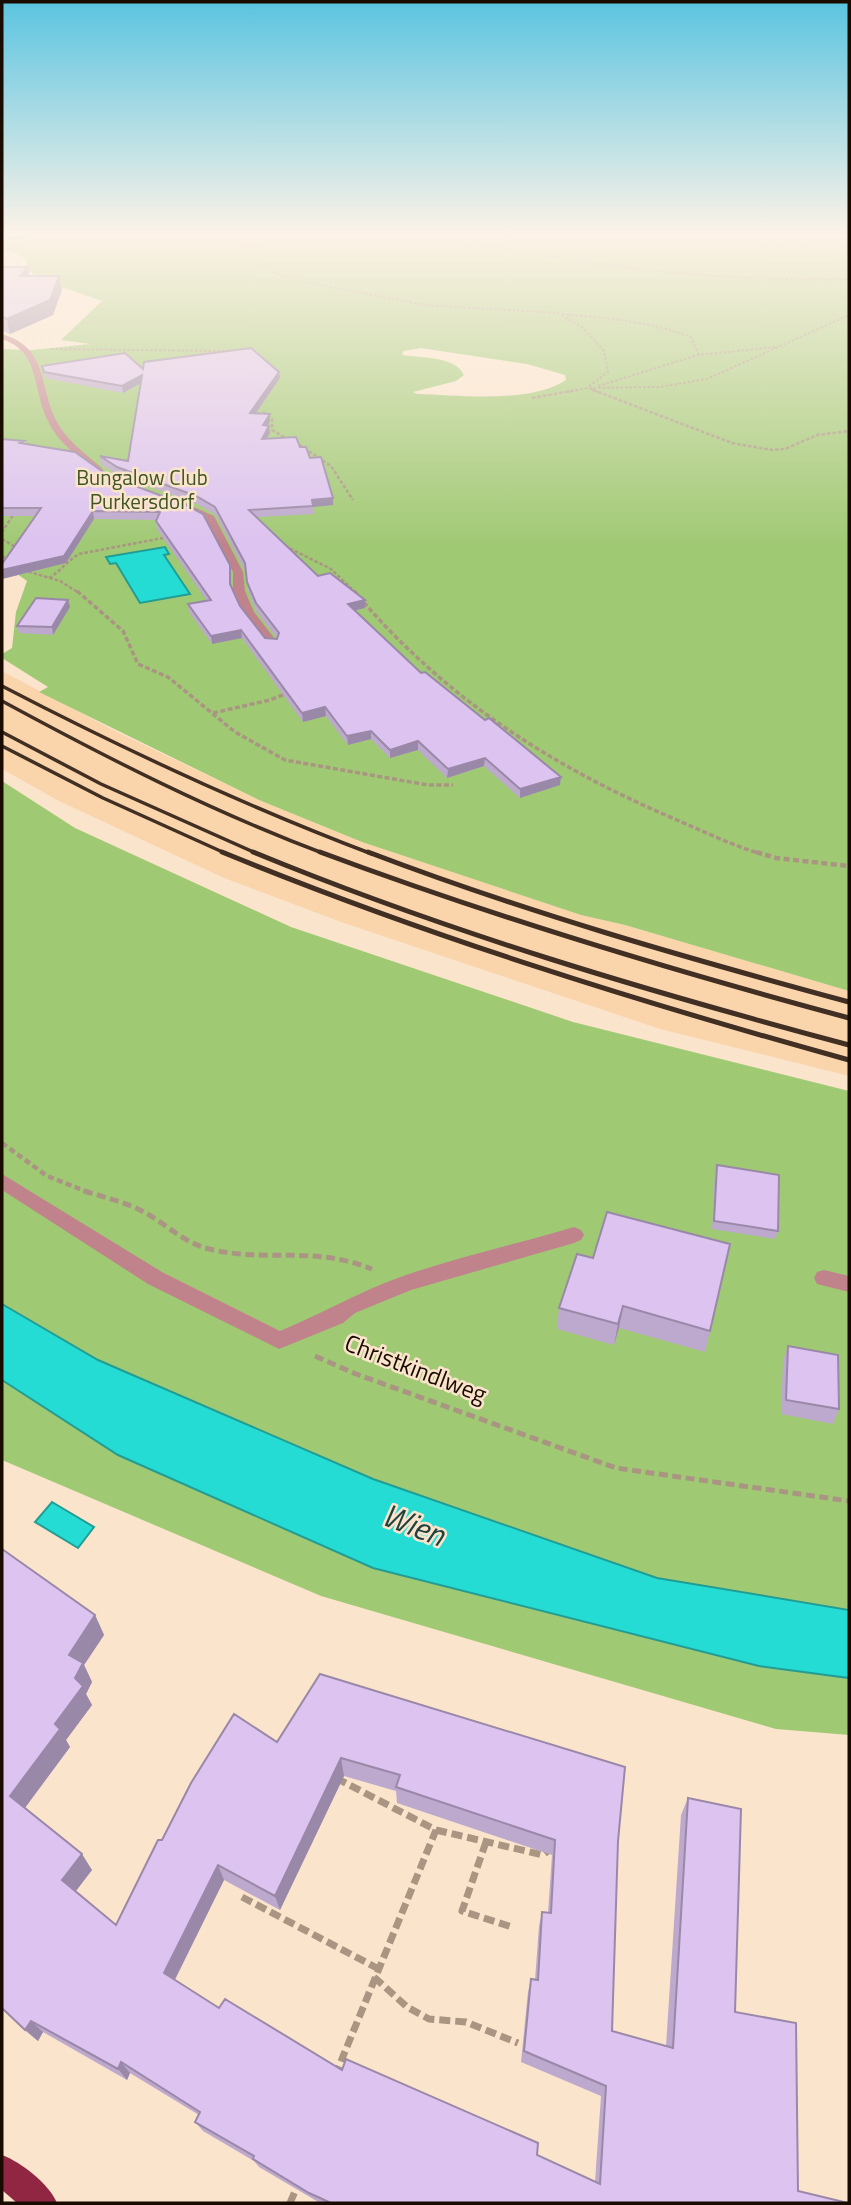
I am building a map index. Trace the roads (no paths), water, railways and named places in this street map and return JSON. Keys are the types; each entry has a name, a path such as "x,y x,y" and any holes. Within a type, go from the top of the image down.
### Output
{"main road":[{"path":"2,2170 41,2203"}],"lane":[{"path":"10,339 30,352 52,421 64,439 89,463 114,479"},
{"path":"163,497 210,518 238,572 239,591 249,613 272,643"},
{"path":"2,1181 155,1279 279,1340 336,1317 348,1307 387,1291 574,1235"},
{"path":"824,1278 849,1284"}],"water":[{"path":"165,547 169,554 164,555 190,594 140,603 116,563 110,564 106,557"},
{"name":"Wien","path":"2,1304 98,1360 373,1479 657,1578 849,1610 849,1678 759,1666 373,1568 118,1455 2,1380"},
{"path":"52,1502 94,1527 78,1548 35,1522"}],"railway":[{"path":"2,686 185,776 372,854"},
{"path":"2,701 161,783 325,854"},
{"path":"2,732 101,784 258,854"},
{"path":"2,746 103,798 227,854"},
{"path":"222,852 376,912 532,965 849,1060"},
{"path":"253,852 258,854"},
{"path":"320,852 451,899 583,941 849,1018"},
{"path":"368,852 487,895 607,933 849,1002"},
{"path":"258,854 400,908 548,958 849,1045"}],"park label":[{"name":"Bungalow Club Purkersdorf","path":"142,489"}]}
